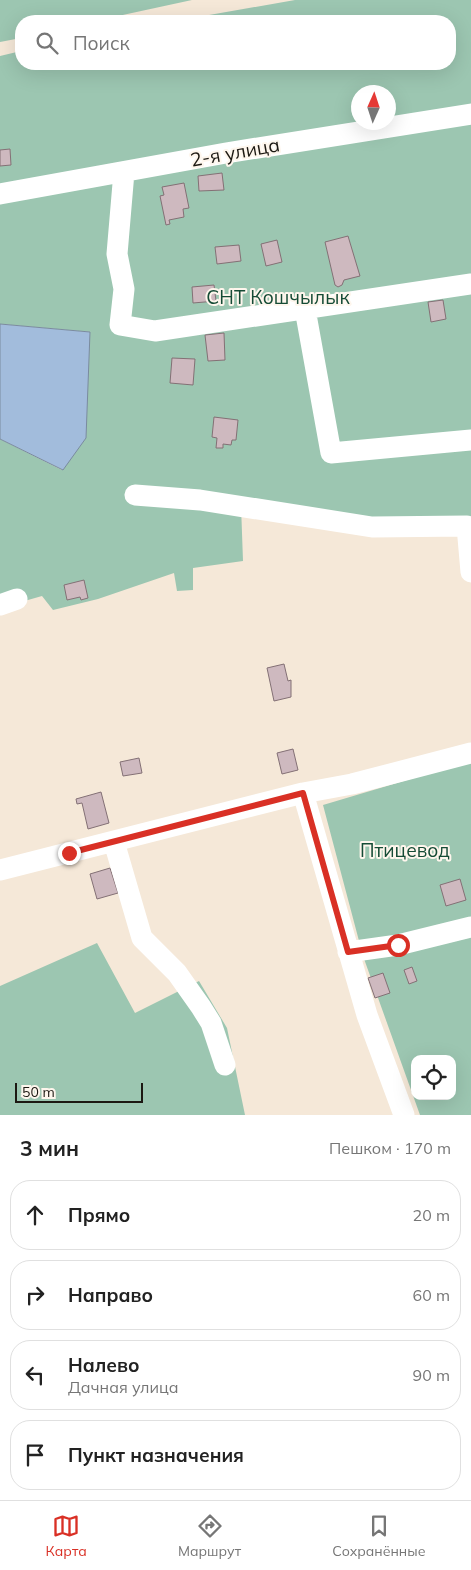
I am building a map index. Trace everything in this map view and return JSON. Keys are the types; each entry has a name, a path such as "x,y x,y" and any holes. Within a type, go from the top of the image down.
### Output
{"street":[{"name":"2-я улица","path":"0,194 226,153 471,114"},
{"path":"124,172 117,254 124,289 120,326 155,331 471,284"},
{"path":"305,309 331,453 471,440"},
{"path":"136,495 200,500 372,527 467,526 471,572"},
{"path":"0,870 303,793 352,784 471,753"},
{"path":"303,793 367,1015 404,1115"},
{"path":"114,842 142,938 177,974 201,1007 210,1024 225,1065"},
{"path":"348,952 398,945 471,927"}],"green space":[{"path":"0,0 192,0 123,15 15,15 15,39 0,42"},
{"name":"СНТ Кошчылык","path":"295,0 471,0 471,519 358,524 241,505 243,561 193,568 193,590 177,591 174,573 98,599 53,610 42,596 0,608 0,439 62,470 90,332 0,324 0,56 15,52 15,70 456,70 456,15 209,15"},
{"name":"Птицевод","path":"471,761 471,1115 420,1115 415,1100 456,1100 456,1055 411,1055 411,1090 363,956 323,805"},
{"path":"97,943 135,1013 199,981 227,1028 245,1115 0,1115 0,986"}],"water":[{"path":"0,324 90,332 86,438 63,470 0,439"}],"building":[{"path":"10,149 11,165 0,166 0,150"},
{"path":"222,173 224,190 199,191 198,176"},
{"path":"184,183 189,208 183,209 184,217 169,220 170,224 166,225 160,196 164,195 162,187"},
{"path":"348,236 360,276 344,280 342,285 338,287 335,285 325,242"},
{"path":"277,240 282,262 266,266 261,244"},
{"path":"239,245 241,261 217,264 215,247"},
{"path":"214,285 216,301 193,303 192,287"},
{"path":"443,300 446,319 431,322 428,302"},
{"path":"224,333 225,360 208,361 205,335"},
{"path":"172,358 195,359 193,385 170,383"},
{"path":"214,417 238,420 236,440 232,440 231,445 223,444 223,448 216,448 217,438 212,437"},
{"path":"84,580 88,598 81,600 80,597 67,600 64,585"},
{"path":"284,664 288,681 291,680 291,697 274,701 267,668"},
{"path":"293,749 298,770 282,774 277,753"},
{"path":"139,758 142,773 123,776 120,762"},
{"path":"101,792 109,823 88,829 82,803 77,804 76,799"},
{"path":"110,868 118,893 97,899 90,874"},
{"path":"460,879 466,900 446,906 440,885"},
{"path":"412,967 417,981 409,984 404,970"},
{"path":"383,973 390,993 375,998 368,978"}],"route":[{"path":"69,853 303,793 348,952 398,945"}]}
